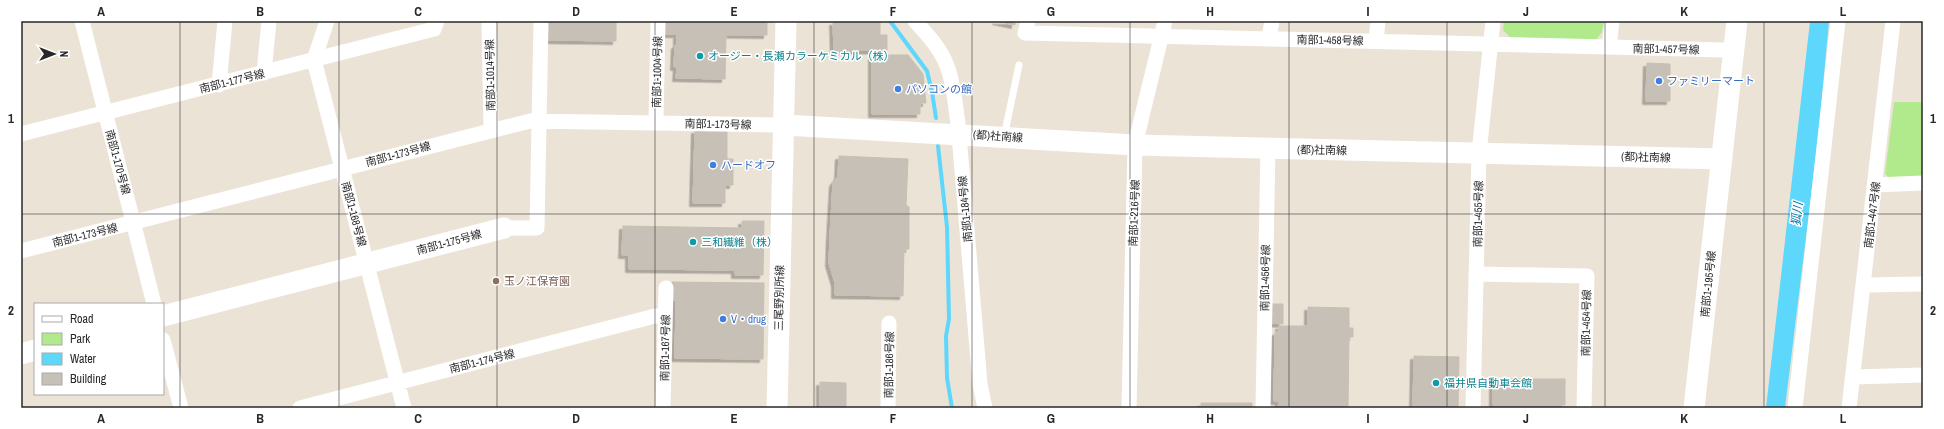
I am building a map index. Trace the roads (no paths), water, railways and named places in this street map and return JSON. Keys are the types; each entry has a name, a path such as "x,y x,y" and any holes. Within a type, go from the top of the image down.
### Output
{"street":[{"name":"南部1-170号線","path":"82,21 154,303"},
{"path":"219,85 225,21"},
{"path":"264,73 269,21"},
{"path":"314,60 327,21"},
{"name":"南部1-177号線","path":"21,134 219,85 434,29 437,21"},
{"name":"南部1-1014号線","path":"489,21 491,130"},
{"name":"南部1-175号線","path":"164,316 504,228 537,228 541,21"},
{"name":"南部1-1004号線","path":"656,122 658,21"},
{"name":"三尾野別所線","path":"777,408 786,21"},
{"name":"南部1-184号線","path":"915,21 932,41 948,66 958,134 980,384 985,408"},
{"name":"南部1-216号線","path":"1129,408 1136,145 1165,21"},
{"path":"1268,38 1272,21"},
{"path":"1376,41 1378,21"},
{"name":"南部1-455号線","path":"1474,408 1479,153 1493,21"},
{"path":"1609,47 1612,21"},
{"path":"1722,159 1737,21"},
{"path":"1795,408 1838,21"},
{"name":"南部1-447号線","path":"1849,408 1893,21"},
{"name":"南部1-458号線","path":"1026,27 1161,36 1609,47"},
{"name":"南部1-457号線","path":"1609,47 1724,50"},
{"name":"南部1-168号線","path":"314,60 404,408"},
{"name":"南部1-173号線","path":"21,251 530,121 784,125"},
{"name":"(都)社南線","path":"784,125 1136,145 1722,159"},
{"name":"南部1-456号線","path":"1263,408 1268,149"},
{"name":"南部1-195号線","path":"1694,408 1722,159"},
{"path":"1875,185 1923,183"},
{"name":"南部1-454号線","path":"1477,274 1587,276 1584,408"},
{"path":"1863,285 1923,284"},
{"name":"南部1-167号線","path":"663,408 666,288"},
{"name":"南部1-174号線","path":"300,408 655,316 665,316"},
{"name":"南部1-186号線","path":"888,408 889,323"},
{"path":"164,344 181,408"},
{"path":"21,354 34,350"},
{"path":"1853,376 1923,374"}],"lane":[{"path":"1006,127 1019,65"}],"water":[{"name":"狐川","path":"1810,21 1829,21 1818,139 1785,408 1766,408"}],"waterway":[{"path":"890,21 927,71 936,118"},
{"path":"938,146 947,227 949,319 946,336 947,378 952,408"}],"place":[{"name":"オージー・長瀬カラーケミカル（株）","path":"700,56"},
{"name":"ファミリーマート","path":"1659,81"},
{"name":"パソコンの館","path":"898,89"},
{"name":"ハードオフ","path":"713,165"},
{"name":"三和繊維（株）","path":"693,242"},
{"name":"玉ノ江保育園","path":"496,281"},
{"name":"V・drug","path":"723,319"},
{"name":"福井県自動車会館","path":"1436,383"}]}
